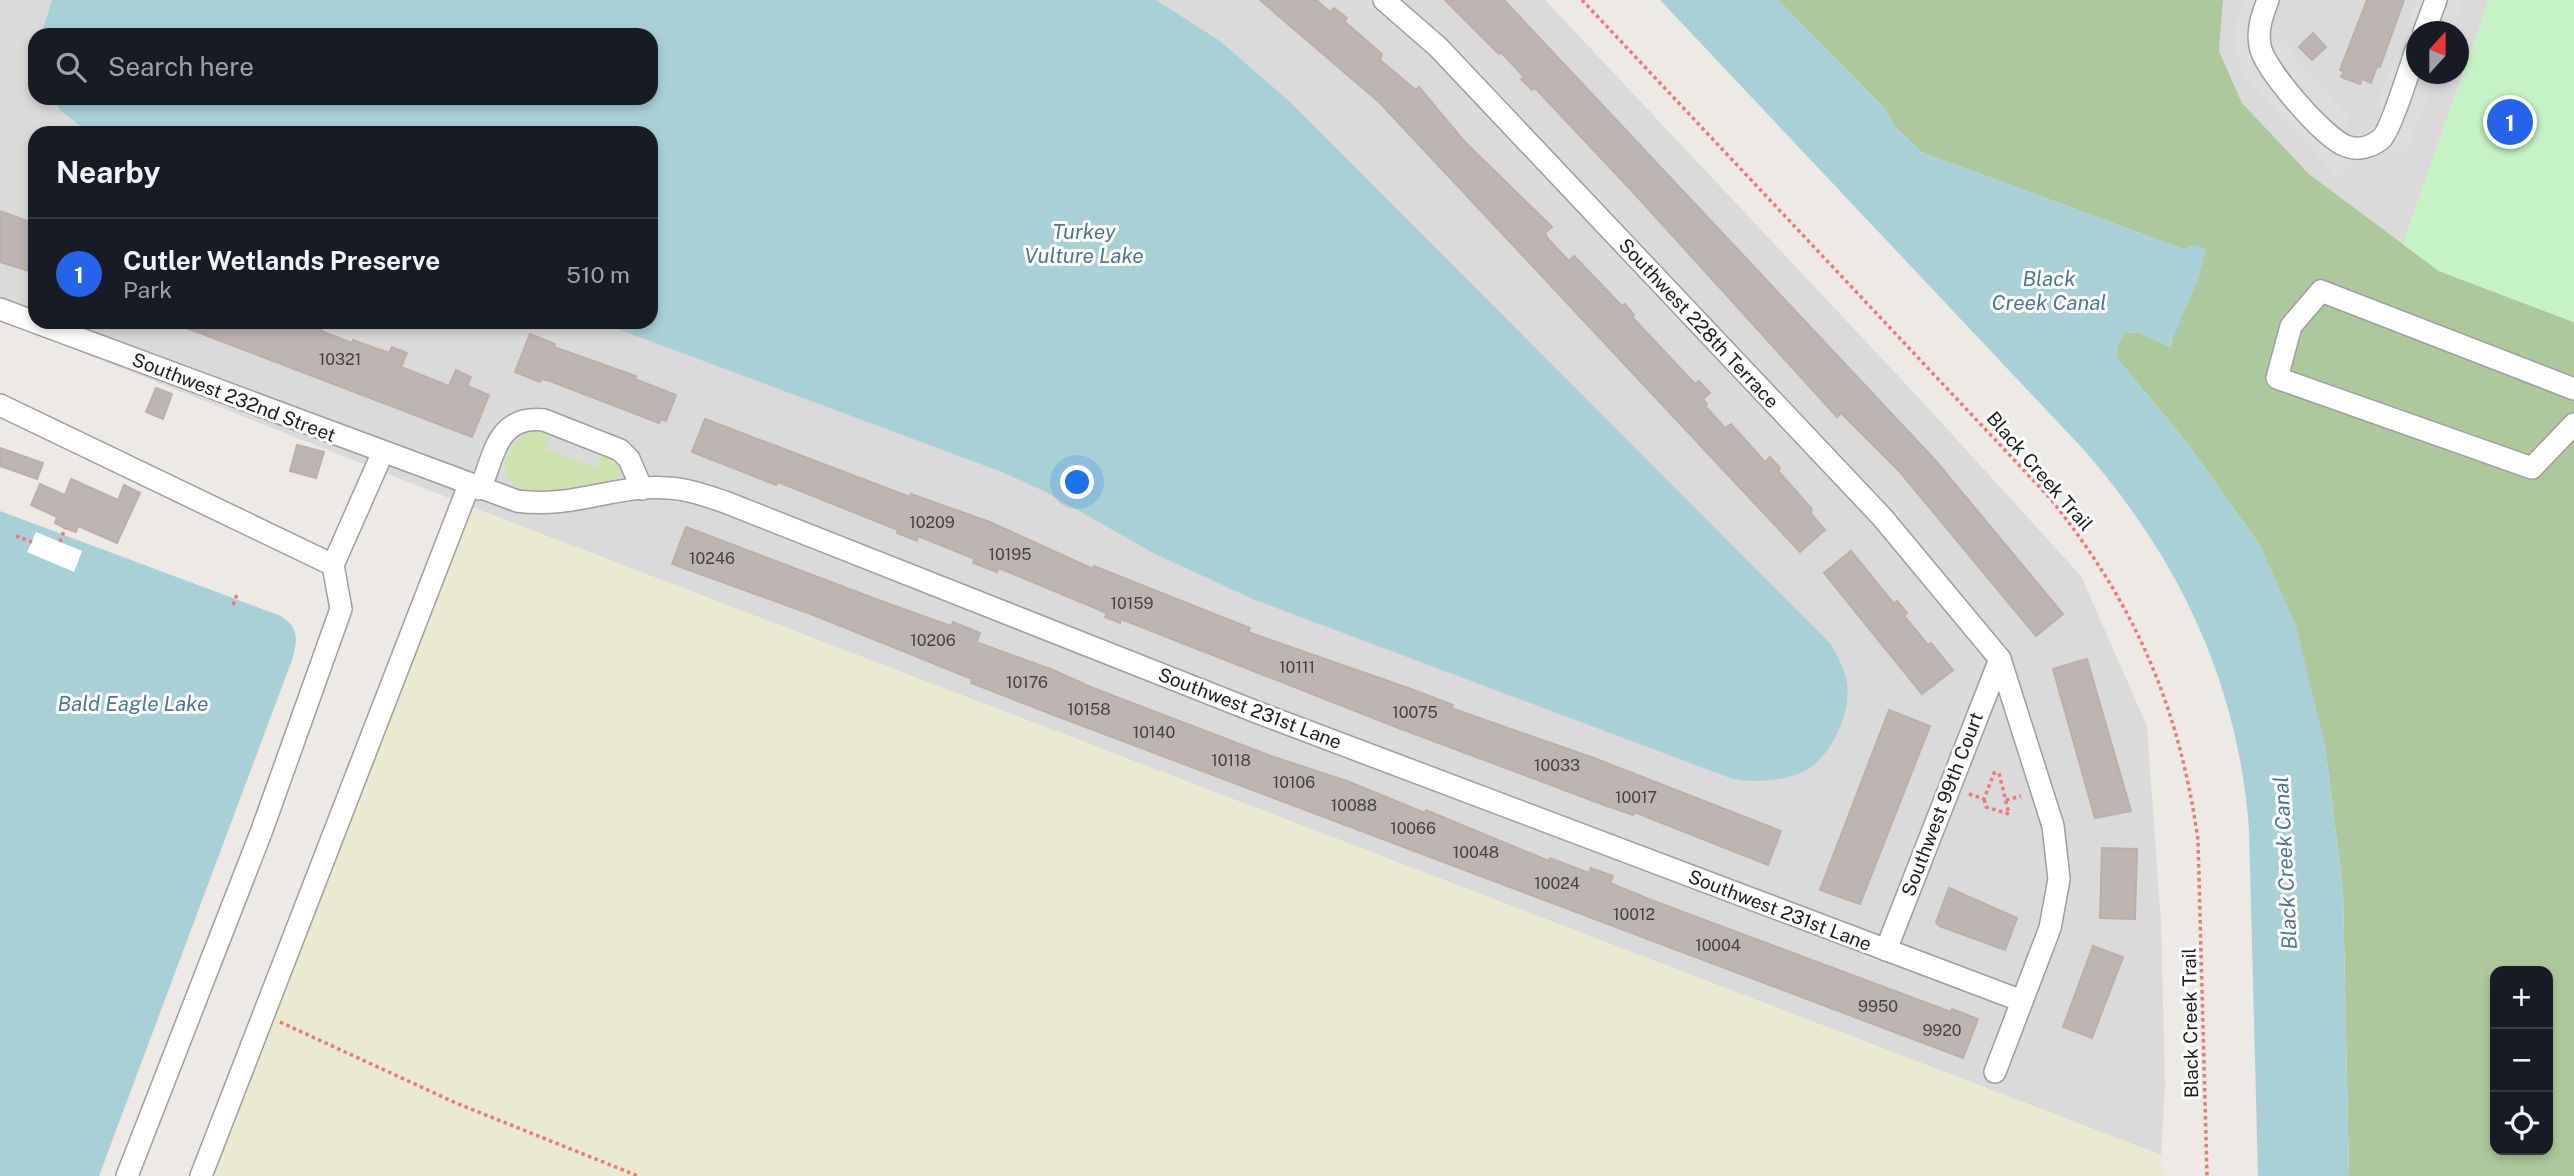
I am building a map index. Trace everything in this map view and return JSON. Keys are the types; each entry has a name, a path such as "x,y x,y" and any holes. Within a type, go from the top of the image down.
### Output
{"street":[{"name":"Southwest 228th Terrace","path":"1384,0 1438,47 1882,517 2000,659"},
{"path":"2268,0 2259,24 2260,48 2267,66 2333,139 2348,147 2364,148 2383,137 2406,78"},
{"path":"2428,21 2436,0"},
{"path":"2574,388 2321,290 2291,326 2277,378 2532,468 2574,424"},
{"name":"Southwest 232nd Street","path":"0,309 28,320"},
{"name":"Southwest 232nd Street","path":"53,329 475,487"},
{"path":"0,405 333,565"},
{"path":"201,1176 263,1014 475,487 502,434 510,425 533,419 544,420 620,450 629,459 642,489"},
{"path":"127,1176 262,830 341,609 333,565 383,453"},
{"name":"Southwest 231st Lane","path":"475,487 517,500 547,504 642,489 682,490 726,502 1259,713 2022,1001"},
{"name":"Southwest 99th Court","path":"1886,950 2000,659"},
{"path":"1995,1072 2053,918 2059,891 2059,867 2053,826 2000,659"}],"path":[{"name":"Black Creek Trail","path":"1582,0 2048,496 2107,575 2135,624 2170,707 2192,797 2201,882 2207,1176"},
{"path":"60,541 65,528"},
{"path":"16,536 32,542"},
{"path":"233,605 238,592"},
{"path":"1996,772 2006,800 2009,812 2007,816 1986,807 1984,799 1996,772"},
{"path":"1969,794 1984,799"},
{"path":"2006,800 2021,796"},
{"path":"263,1014 456,1103 638,1176"}],"shaded area":[{"path":"0,0 1545,0 1918,397 2081,576 2147,726 2161,922 2165,1085 2161,1155 474,508 0,320"},
{"path":"2223,0 2489,0 2469,57 2469,21 2406,21 2406,84 2459,84 2403,244 2309,174 2242,103 2219,51"},
{"path":"2243,0 2286,0 2285,3 2278,1 2269,27 2271,45 2286,40 2293,56 2351,119 2341,130 2351,137 2360,138 2376,131 2384,109 2376,106 2406,28 2406,84 2432,84 2406,154 2388,147 2373,156 2356,160 2337,177 2242,73 2233,34"},
{"path":"2417,0 2464,0 2456,21 2409,21"}],"green space":[{"path":"1778,0 2223,0 2219,51 2242,103 2309,174 2439,271 2574,322 2574,1176 2349,1176 2343,890 2325,746 2261,547 2188,444 2116,357 2117,346 2125,332 2140,333 2170,347 2197,245 2183,249 1921,152 1895,127 1885,109"},
{"path":"2489,0 2574,0 2574,322 2439,271 2403,244 2459,84 2469,84 2469,57"},
{"path":"533,431 551,434 546,449 596,468 602,453 618,463 621,473 604,484 573,491 541,492 519,488 506,473 505,464 517,440"},
{"path":"474,508 2161,1155 2162,1176 196,1176"}],"water":[{"name":"Turkey Vulture Lake","path":"52,0 1156,0 1220,41 1290,102 1831,644 1843,668 1847,684 1846,708 1837,734 1822,757 1803,772 1768,780 1733,779 1255,600 1155,554 1046,492 1002,472 618,329 658,329 658,126 81,126 56,105 658,105 658,28 43,28"},
{"name":"Black Creek Canal","path":"1660,0 1778,0 1885,109 1895,127 1921,152 2183,249 2197,245 2206,249 2198,280 2169,347 2140,333 2125,332 2117,346 2116,357 2188,444 2261,547 2296,625 2325,745 2343,890 2349,1176 2258,1176 2249,829 2243,775 2217,674 2176,580 2119,493 2085,451"},
{"name":"Bald Eagle Lake","path":"0,511 281,616 291,625 296,635 292,660 99,1176 0,1176"}],"pier":[{"path":"36,532 82,551 74,572 27,552"}],"building":[{"path":"1260,0 1316,0 1330,12 1334,8 1347,18 1344,21 1382,54 1380,60 1416,90 1419,87 1464,141 1552,227 1545,233 1548,239 1569,261 1574,256 1622,306 1625,304 1634,315 1632,317 1695,384 1699,381 1710,393 1703,399 1707,404 1705,406 1725,428 1731,424 1765,462 1770,457 1780,468 1778,471 1812,509 1811,514 1825,530 1800,552 1379,102"},
{"path":"1445,0 1504,0 1936,461 2063,614 2036,636 1900,472 1841,413 1837,417 1632,191 1535,88 1532,90 1521,79 1524,77 1501,52 1499,54"},
{"path":"2367,0 2404,0 2380,67 2377,66 2371,83 2362,79 2360,84 2341,77 2344,71 2340,70"},
{"path":"2313,33 2326,47 2312,60 2299,47"},
{"path":"0,211 28,221 28,271 0,262"},
{"path":"189,329 322,329 321,331 352,343 353,340 389,353 392,347 407,353 401,367 449,386 456,370 471,377 467,386 489,395 472,437"},
{"path":"530,334 555,344 554,347 636,376 635,379 676,395 666,421 661,419 659,423 550,381 541,379 540,382 515,372"},
{"path":"156,388 172,394 163,419 146,412"},
{"path":"705,419 910,497 911,494 990,522 1093,569 1094,566 1250,628 1248,632 1411,689 1453,705 1451,708 1594,758 1781,831 1768,865 1634,812 1633,815 1604,805 1396,727 1121,619 1120,623 1105,617 1107,613 999,568 997,572 973,563 975,559 918,536 917,541 897,533 898,530 778,482 776,485 692,452"},
{"path":"297,445 324,452 316,478 290,471"},
{"path":"0,448 43,463 37,479 0,466"},
{"path":"71,479 118,500 124,485 140,493 117,543 78,526 76,532 65,528 55,523 57,517 31,505 40,484 65,495"},
{"path":"686,527 951,626 953,622 980,633 976,642 1053,670 1093,688 1274,757 1347,781 1425,813 1426,810 1549,861 1550,858 1589,873 1591,868 1613,876 1610,883 1651,900 1951,1012 1952,1009 1978,1019 1963,1058 1059,717 971,683 972,679 816,616 672,564"},
{"path":"1851,551 1894,604 1897,601 1907,613 1904,616 1928,645 1931,643 1953,670 1922,694 1824,573"},
{"path":"2087,659 2131,811 2095,818 2053,669"},
{"path":"1889,710 1930,726 1860,904 1820,890"},
{"path":"2102,848 2137,849 2135,919 2100,918"},
{"path":"1949,888 2017,918 2005,950 1939,926 1936,922"},
{"path":"2093,946 2123,957 2092,1038 2063,1027"}],"place":[{"name":"Cutler Wetlands Preserve","path":"2510,122"}]}
